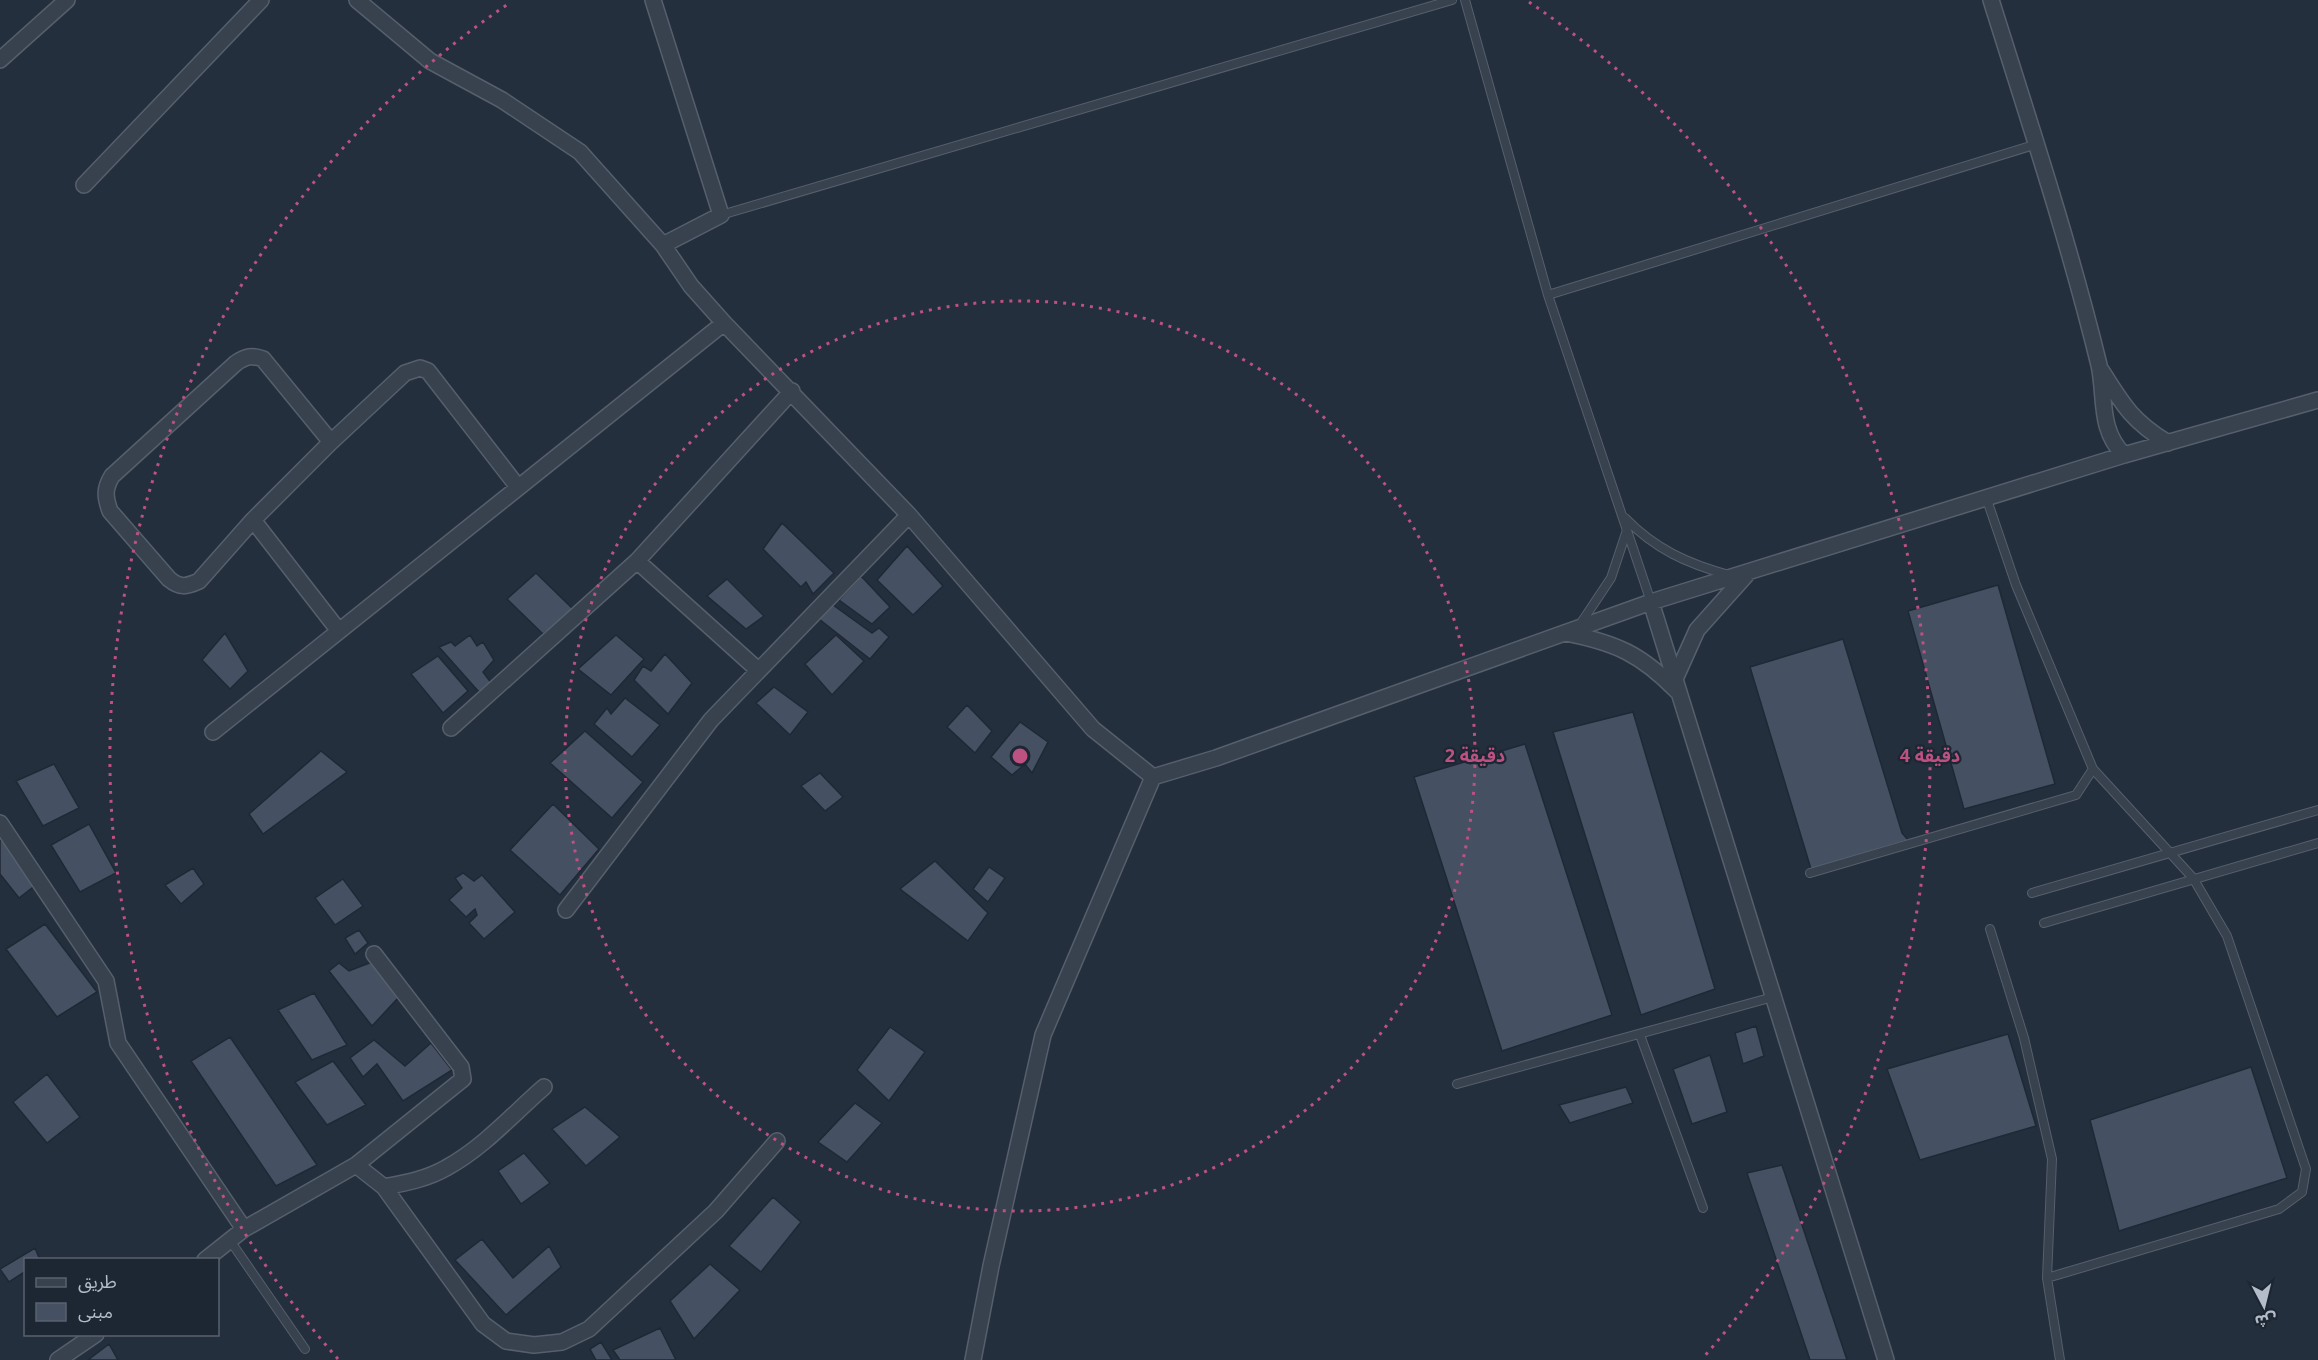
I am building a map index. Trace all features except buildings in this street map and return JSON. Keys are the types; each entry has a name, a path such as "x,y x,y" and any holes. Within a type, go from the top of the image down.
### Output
{"street":[{"path":"0,60 67,0"},
{"path":"84,185 261,0"},
{"path":"357,0 430,61 502,100 580,152 663,245 691,286 909,515 1093,729 1153,777"},
{"path":"653,0 721,215 663,245"},
{"path":"1991,0 2037,144 2099,368 2107,428 2114,443 2124,455"},
{"path":"213,732 724,323"},
{"path":"331,442 263,359 254,356 236,363 112,476 107,485 106,498 111,511 177,585 187,587 199,581 253,520 331,442 405,373 411,369 420,368 428,371 518,487"},
{"path":"2099,368 2129,414 2147,430 2168,443"},
{"path":"451,728 637,561 792,391"},
{"path":"1153,777 1206,761 1651,602 2124,455 2318,400"},
{"path":"566,910 711,720 909,515"},
{"path":"253,520 339,630"},
{"path":"637,561 758,670"},
{"path":"1677,686 1696,630 1742,575"},
{"path":"1651,602 1886,1360"},
{"path":"1571,631 1602,640 1636,655 1677,686"},
{"path":"973,1360 991,1266 1043,1035 1153,777"},
{"path":"0,823 106,981 118,1043 244,1229"},
{"path":"208,1258 231,1242 244,1229 356,1166 463,1079 461,1067 374,954"},
{"path":"384,1187 418,1180 446,1168 472,1151 544,1087"},
{"path":"356,1166 384,1187 483,1324 506,1341 534,1345 562,1342 589,1329 716,1210 777,1141"},
{"path":"58,1360 94,1336"}],"lane":[{"path":"721,215 1452,0"},
{"path":"1464,0 1548,295 1651,602"},
{"path":"1548,295 2037,144"},
{"path":"1986,497 2016,585 2093,769 2193,878 2227,936 2306,1169 2302,1192 2279,1209 2046,1278"},
{"path":"1624,517 1641,534 1678,559 1742,575"},
{"path":"1571,631 1611,578 1627,528"},
{"path":"1810,873 2076,795 2093,769"},
{"path":"2032,893 2318,810"},
{"path":"2044,923 2318,843"},
{"path":"1990,929 2024,1038 2052,1159 2046,1278 2060,1360"},
{"path":"1456,1084 1773,997"},
{"path":"1640,1035 1703,1208"},
{"path":"231,1242 305,1349"}]}
